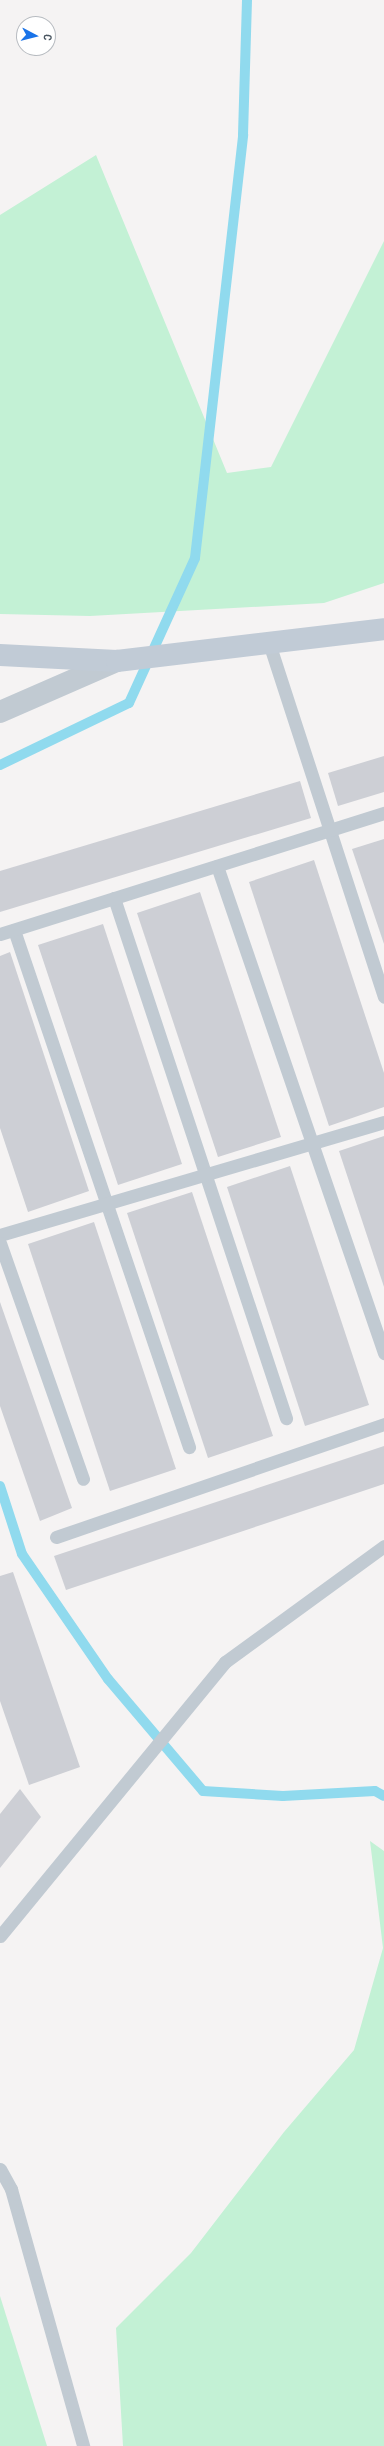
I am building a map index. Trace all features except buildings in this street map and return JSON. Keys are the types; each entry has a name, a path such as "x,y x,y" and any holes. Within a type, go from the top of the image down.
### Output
{"main road":[{"path":"0,655 117,661 384,629"}],"street":[{"path":"0,712 117,661"}],"lane":[{"path":"269,643 384,997"},
{"path":"0,934 384,813"},
{"path":"217,866 384,1353"},
{"path":"114,898 286,1418"},
{"path":"14,930 189,1447"},
{"path":"0,1235 384,1122"},
{"path":"0,1243 83,1479"},
{"path":"56,1537 384,1424"},
{"path":"0,1936 225,1662 384,1546"},
{"path":"0,2169 11,2189 83,2446"}],"green space":[{"path":"96,155 227,473 271,467 384,241 384,583 324,603 90,616 0,614 0,215"},
{"path":"370,1841 384,1851 384,2446 123,2446 116,2328 191,2253 284,2132 354,2050 383,1948"},
{"path":"0,2296 47,2446 0,2446"}],"waterway":[{"path":"0,765 129,703 195,558 243,135 247,0"},
{"path":"0,1486 22,1554 108,1679 203,1791 283,1796 375,1791 384,1796"}]}
